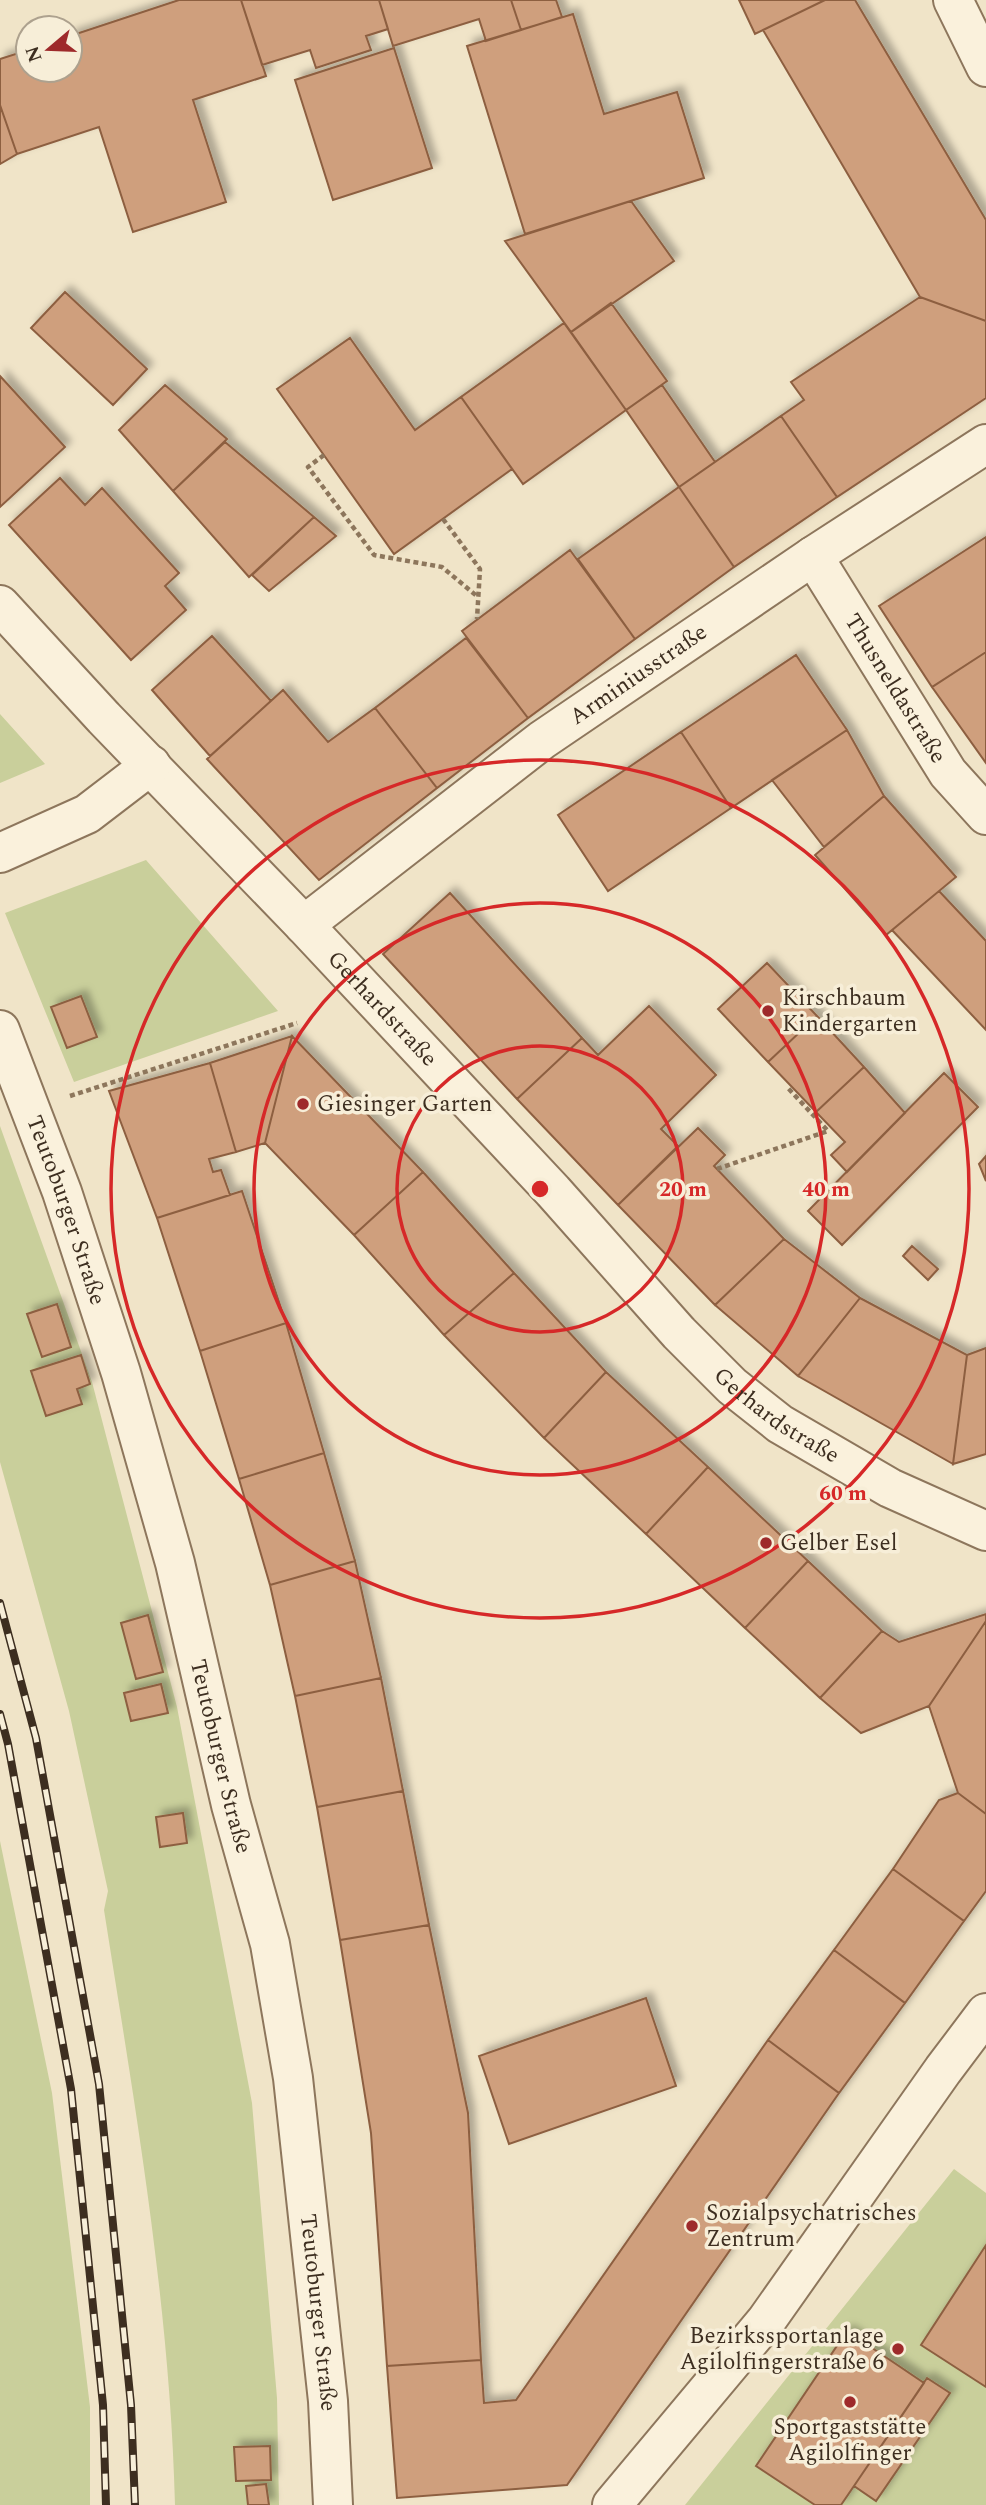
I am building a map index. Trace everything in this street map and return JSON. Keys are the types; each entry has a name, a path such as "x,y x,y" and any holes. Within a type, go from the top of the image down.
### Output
{"street":[{"path":"953,0 986,67"},
{"name":"Arminiusstraße","path":"304,925 542,740 813,556 986,444"},
{"name":"Thusneldastraße","path":"813,556 948,773 986,815"},
{"name":"Gerhardstraße","path":"0,605 553,1191 679,1334 732,1386 780,1424 890,1488 986,1531"},
{"path":"0,853 87,814 151,765"},
{"name":"Teutoburger Straße","path":"0,1030 62,1192 121,1373 175,1563 230,1805 270,1944 293,2078 328,2401 333,2505"},
{"path":"612,2505 766,2321 986,2013"}],"path":[{"path":"324,455 308,467 374,555 443,566 478,597"},
{"path":"443,519 480,569 477,619"},
{"path":"66,1098 297,1023"},
{"path":"717,1169 828,1131 787,1087"}],"green space":[{"path":"0,714 45,764 0,783"},
{"path":"146,860 278,1011 74,1082 5,913"},
{"path":"0,1126 92,1382 177,1707 252,2103 277,2398 279,2505 175,2505 172,2430 159,2281 104,1910 108,1891 69,1711 0,1462"},
{"path":"0,1841 52,2093 90,2407 90,2505 0,2505"},
{"name":"Bezirkssportanlage Agilolfingerstraße 6","path":"954,2169 986,2193 986,2505 685,2505"}],"building":[{"path":"179,0 241,0 266,76 193,100 226,202 133,232 99,127 17,154 0,105 0,59 14,54 14,84 84,84 84,31"},
{"path":"241,0 379,0 388,29 366,36 371,50 316,68 310,50 262,65"},
{"path":"379,0 511,0 521,30 486,41 479,19 393,46"},
{"path":"511,0 556,0 562,17 521,30"},
{"path":"739,0 825,0 755,34"},
{"path":"825,0 855,0 986,220 986,321 920,297 763,30"},
{"path":"573,14 604,114 677,92 704,178 525,234 467,46"},
{"path":"394,48 432,168 333,200 295,80"},
{"path":"0,105 17,154 0,164"},
{"path":"631,201 674,261 571,332 505,241"},
{"path":"65,292 147,369 113,405 31,328"},
{"path":"920,297 986,321 986,398 837,497 781,416 804,400 791,382"},
{"path":"611,303 667,381 626,410 571,332"},
{"path":"564,323 626,410 523,484 461,397"},
{"path":"350,338 415,430 461,397 512,469 394,554 277,389"},
{"path":"0,376 65,447 0,507"},
{"path":"165,385 227,439 173,491 119,430"},
{"path":"662,385 715,462 679,487 626,410"},
{"path":"781,416 837,497 734,567 679,487"},
{"path":"225,442 314,517 249,577 173,491"},
{"path":"60,478 85,505 102,488 179,573 165,586 186,610 131,660 9,525"},
{"path":"679,487 734,567 635,639 578,559"},
{"path":"314,517 336,536 269,591 252,575"},
{"path":"986,537 986,652 932,687 879,606"},
{"path":"570,550 635,639 528,718 462,631"},
{"path":"212,636 271,701 210,756 152,690"},
{"path":"466,638 528,718 437,788 375,708"},
{"path":"986,652 986,763 932,687"},
{"path":"796,655 847,730 731,808 681,732"},
{"path":"283,690 328,742 375,708 437,788 319,880 207,759"},
{"path":"847,730 884,796 824,847 772,780"},
{"path":"681,732 731,808 608,891 558,815"},
{"path":"884,796 956,877 886,935 815,855"},
{"path":"939,891 986,941 986,1030 892,930"},
{"path":"450,893 582,1038 517,1099 383,954"},
{"path":"767,963 817,1016 768,1062 718,1009"},
{"path":"81,996 97,1037 67,1048 51,1007"},
{"path":"649,1006 716,1075 661,1129 678,1146 618,1205 517,1099 582,1038 598,1055"},
{"path":"817,1016 864,1067 816,1112 768,1062"},
{"path":"292,1036 265,1143 236,1152 210,1063"},
{"path":"292,1036 423,1172 354,1235 265,1143"},
{"path":"210,1063 236,1152 209,1159 213,1172 221,1170 230,1195 157,1218 109,1091"},
{"path":"864,1067 905,1113 847,1172 831,1155 845,1142 816,1112"},
{"path":"944,1073 978,1107 842,1245 808,1211"},
{"path":"698,1128 725,1155 714,1166 784,1239 715,1305 618,1205"},
{"path":"986,1156 986,1181 979,1164"},
{"path":"423,1172 514,1273 444,1335 354,1235"},
{"path":"242,1191 286,1323 200,1351 157,1218"},
{"path":"784,1239 860,1298 798,1376 715,1305"},
{"path":"912,1246 938,1269 928,1280 903,1256"},
{"path":"514,1273 606,1372 544,1438 444,1335"},
{"path":"860,1298 967,1355 953,1464 798,1376"},
{"path":"57,1304 71,1347 42,1357 27,1314"},
{"path":"286,1323 324,1453 239,1479 200,1351"},
{"path":"986,1348 986,1454 953,1464 967,1355"},
{"path":"81,1355 90,1384 77,1389 82,1404 46,1416 31,1371"},
{"path":"606,1372 708,1467 646,1534 544,1438"},
{"path":"324,1453 355,1561 270,1585 239,1479"},
{"path":"708,1467 808,1561 745,1628 646,1534"},
{"path":"355,1561 381,1678 295,1696 270,1585"},
{"path":"808,1561 882,1631 820,1698 745,1628"},
{"path":"986,1614 986,1621 929,1706 861,1733 820,1698 882,1631 899,1642"},
{"path":"148,1615 163,1672 136,1679 121,1623"},
{"path":"986,1621 986,1814 958,1793 929,1706"},
{"path":"381,1678 403,1791 317,1807 295,1696"},
{"path":"161,1684 168,1713 131,1721 124,1693"},
{"path":"403,1791 429,1925 340,1940 317,1807"},
{"path":"958,1793 986,1814 986,1891 964,1921 893,1869 939,1800"},
{"path":"183,1813 187,1843 160,1847 156,1817"},
{"path":"893,1869 964,1921 905,2003 834,1950"},
{"path":"429,1925 468,2113 481,2360 387,2366 371,2133 340,1940"},
{"path":"834,1950 905,2003 839,2093 768,2040"},
{"path":"646,1998 676,2086 509,2144 479,2056"},
{"name":"Sozialpsychatrisches Zentrum","path":"768,2040 839,2093 567,2485 397,2498 387,2366 481,2360 484,2403 516,2400"},
{"path":"986,2245 986,2387 921,2345"},
{"path":"847,2331 924,2383 841,2505 815,2505 756,2466"},
{"path":"927,2378 950,2393 876,2501 854,2486"},
{"path":"270,2446 271,2480 236,2481 234,2447"},
{"path":"266,2484 269,2505 248,2505 246,2486"}],"railway":[{"path":"0,1603 36,1738 99,2084 131,2405 135,2505"},
{"path":"0,1714 8,1744 71,2089 103,2405 106,2505"}],"place":[{"name":"Kirschbaum Kindergarten","path":"768,1011"},
{"name":"Giesinger Garten","path":"303,1104"},
{"name":"Gelber Esel","path":"766,1543"},
{"name":"Sozialpsychatrisches Zentrum","path":"692,2226"},
{"name":"Bezirkssportanlage Agilolfingerstraße 6","path":"898,2349"},
{"name":"Sportgaststätte Agilolfinger","path":"850,2402"}]}
